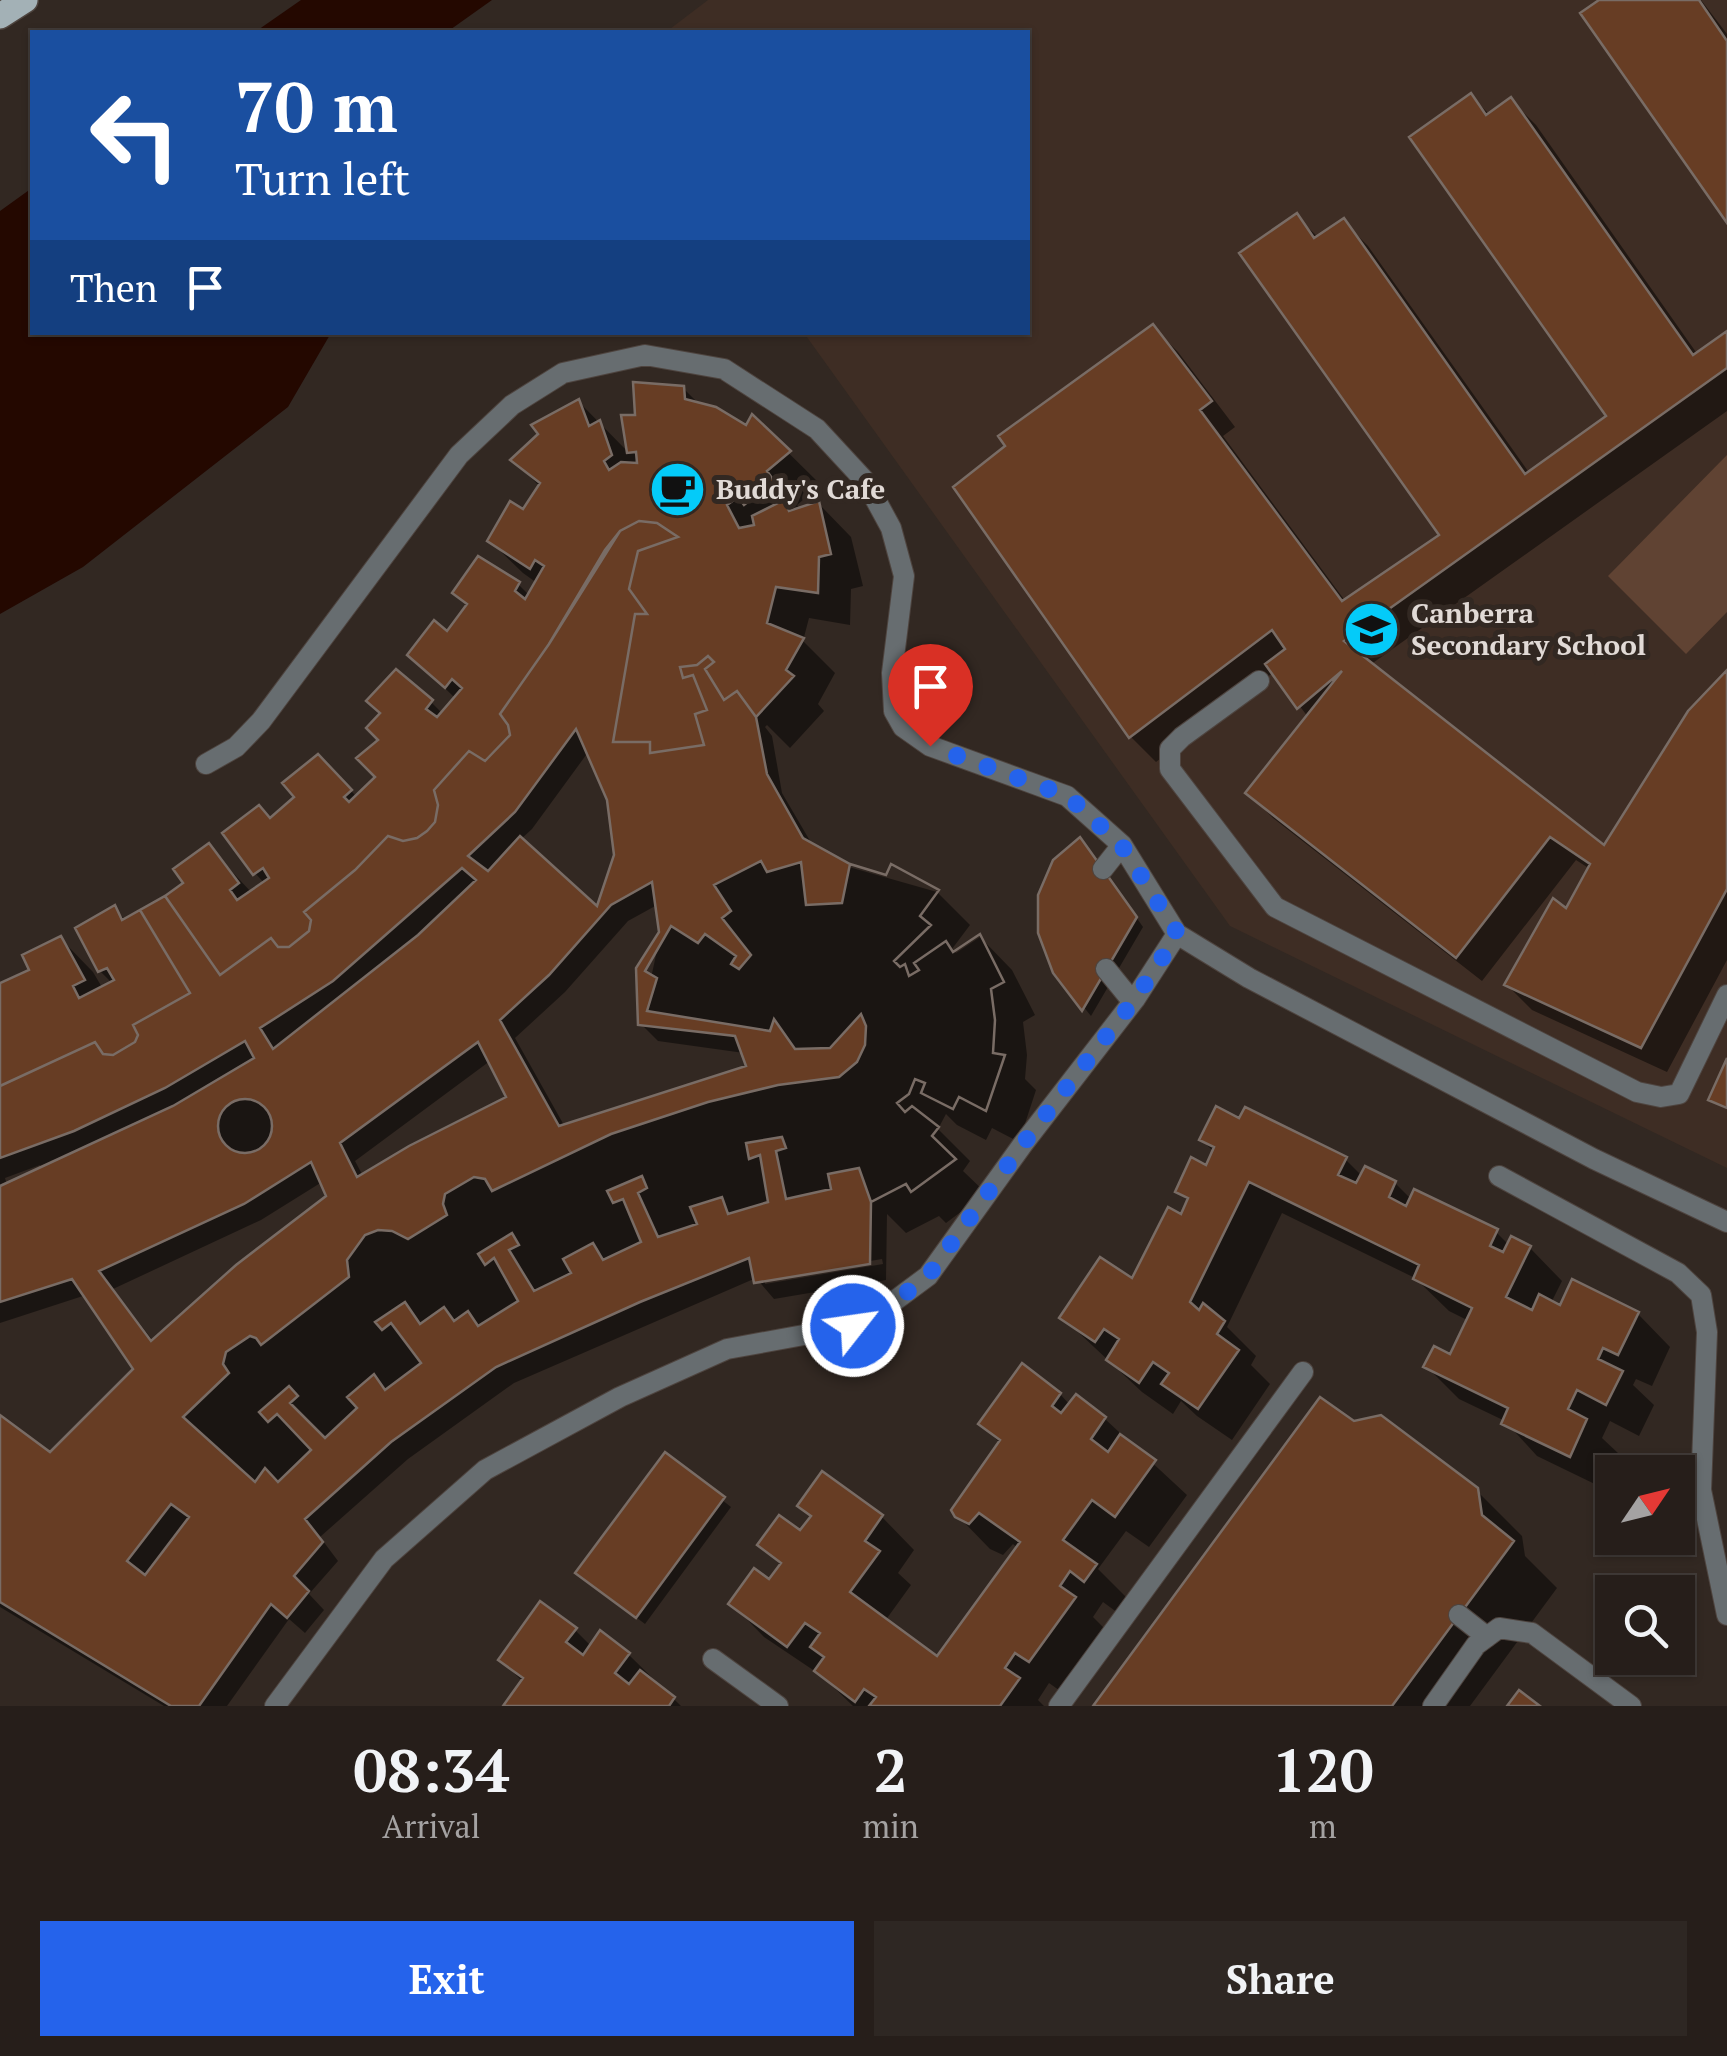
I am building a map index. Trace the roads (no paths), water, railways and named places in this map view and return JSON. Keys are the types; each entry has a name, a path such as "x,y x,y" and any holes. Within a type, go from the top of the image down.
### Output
{"main road":[{"path":"0,16 26,0"}],"lane":[{"path":"206,764 236,747 261,721 459,455 512,405 563,374 645,355 724,369 816,428 866,482 891,528 904,576 892,674 894,711 904,727 930,746 1068,796 1122,846 1178,934 1249,978 1594,1159 1727,1222"},
{"path":"1259,682 1182,737 1170,749 1170,769 1275,907 1636,1092 1661,1098 1679,1094 1727,995"},
{"path":"1103,869 1122,846"},
{"path":"274,1706 384,1558 485,1470 620,1397 726,1349 853,1326 928,1276 1135,999 1178,934"},
{"path":"1106,969 1132,1001 1135,999"},
{"path":"1499,1176 1678,1273 1702,1295 1708,1332 1701,1490 1727,1615"},
{"path":"1058,1706 1303,1372"},
{"path":"1460,1615 1487,1637"},
{"path":"1433,1706 1476,1645 1498,1628 1532,1633 1631,1706"},
{"path":"713,1659 778,1706"}],"place":[{"name":"Buddy's Cafe","path":"677,489"},
{"name":"Canberra Secondary School","path":"1372,629"}]}
